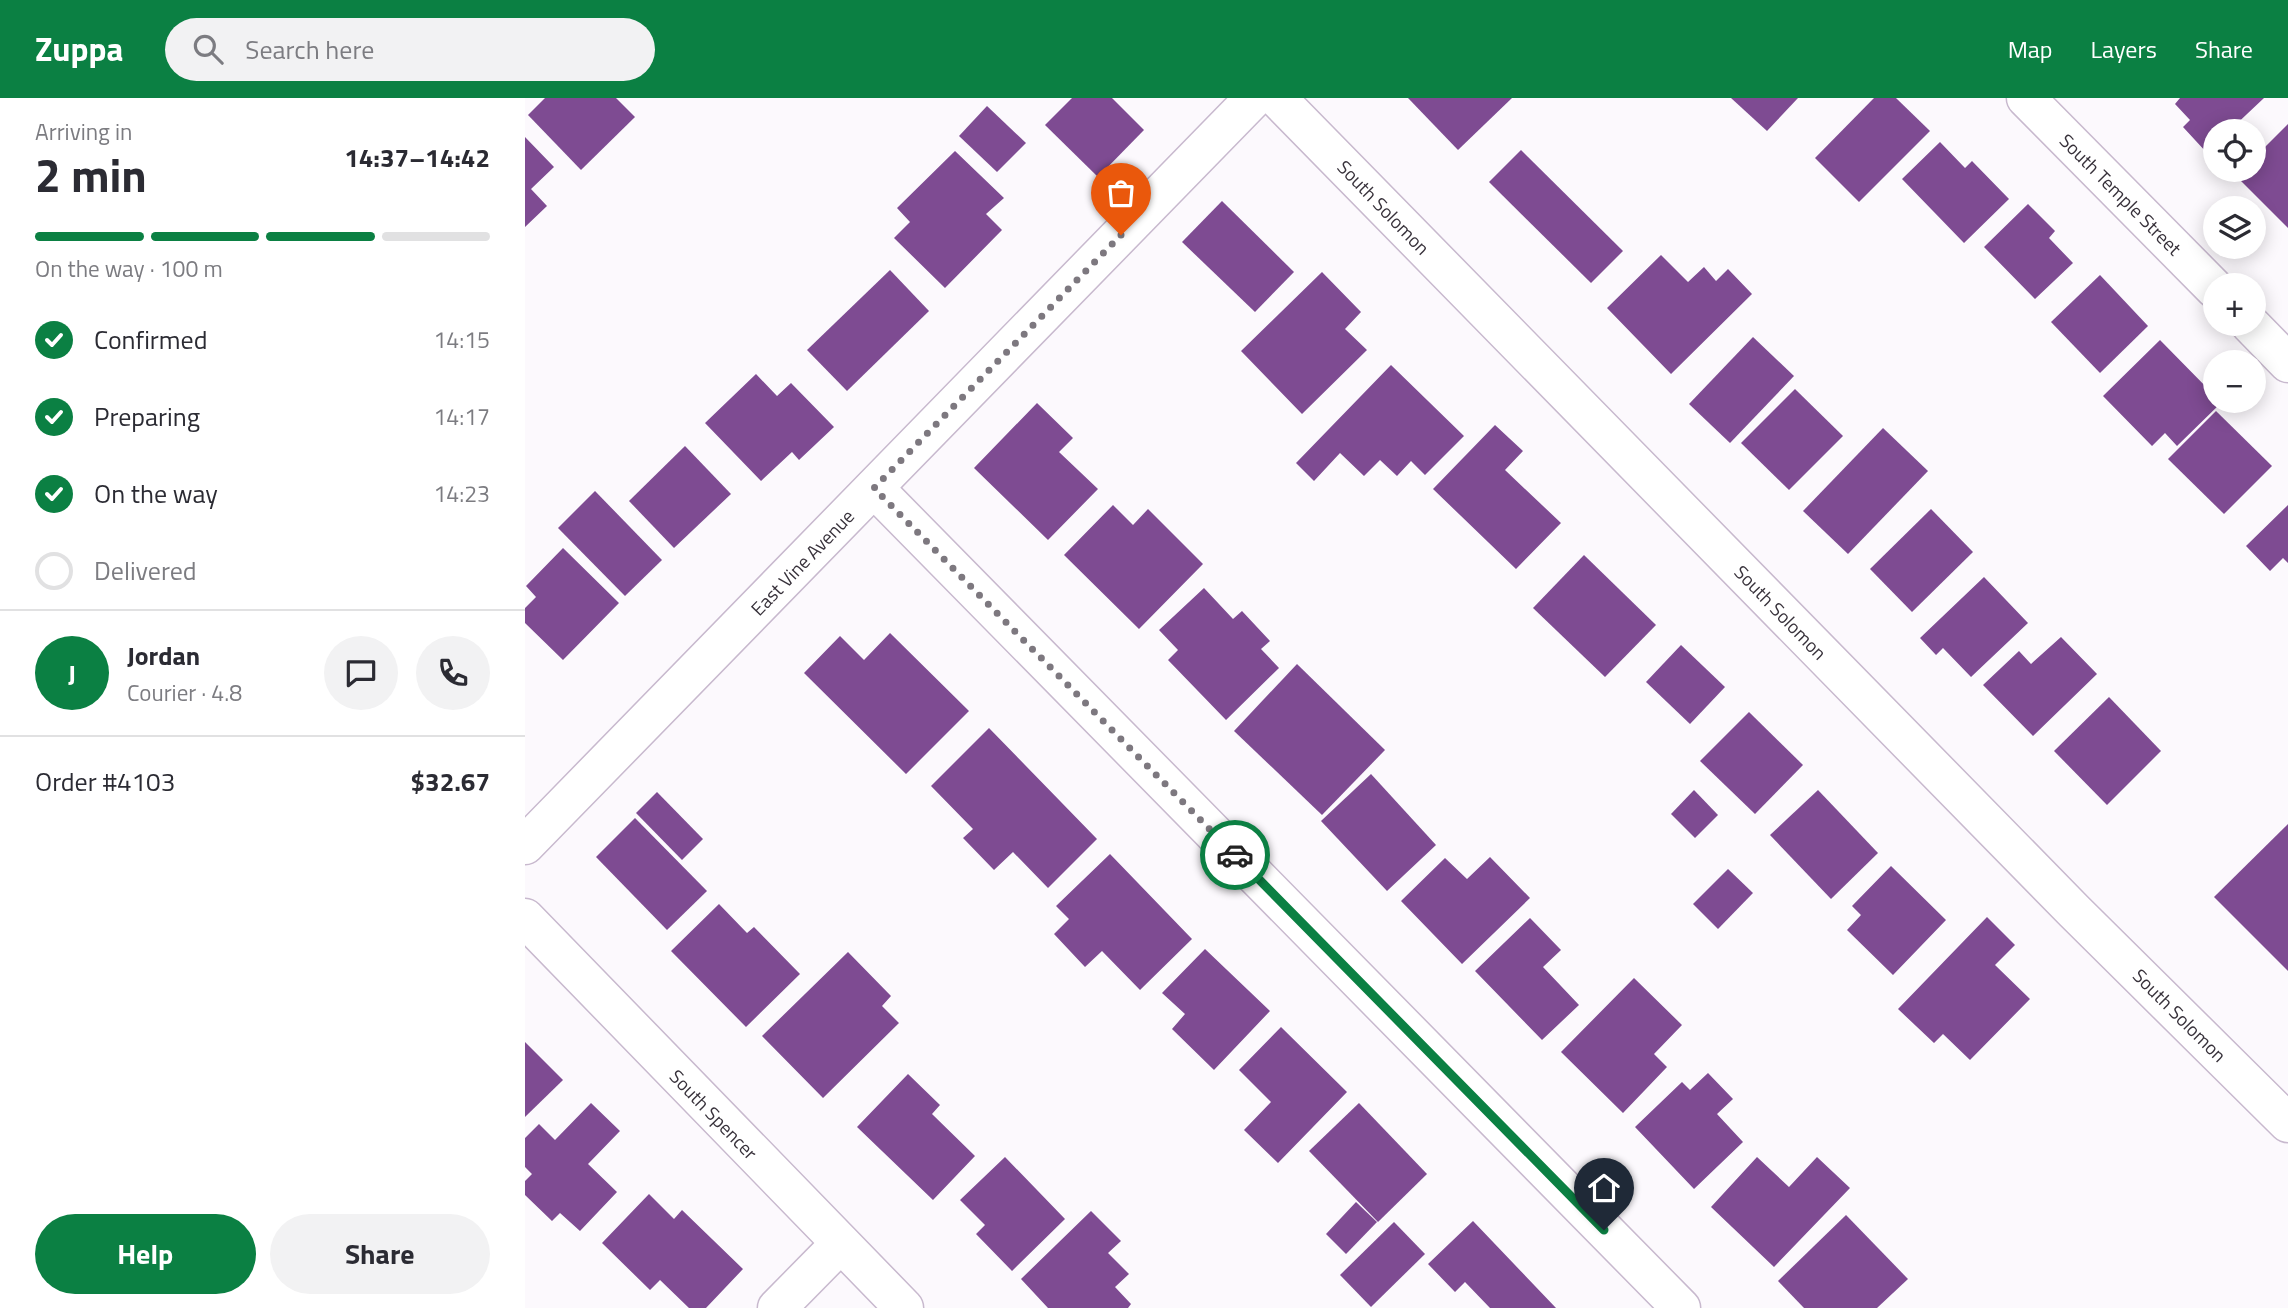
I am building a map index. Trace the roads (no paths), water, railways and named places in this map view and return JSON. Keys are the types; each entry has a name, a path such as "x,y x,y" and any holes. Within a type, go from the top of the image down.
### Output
{"street":[{"name":"East Vine Avenue","path":"525,845 1254,98"},
{"name":"South Solomon","path":"1277,98 2074,911 2288,1123"},
{"name":"South Temple Street","path":"2026,98 2203,277"},
{"path":"2261,336 2288,363"},
{"path":"874,488 1681,1308"},
{"name":"South Spencer","path":"525,919 904,1308"},
{"path":"777,1308 840,1244"}]}
